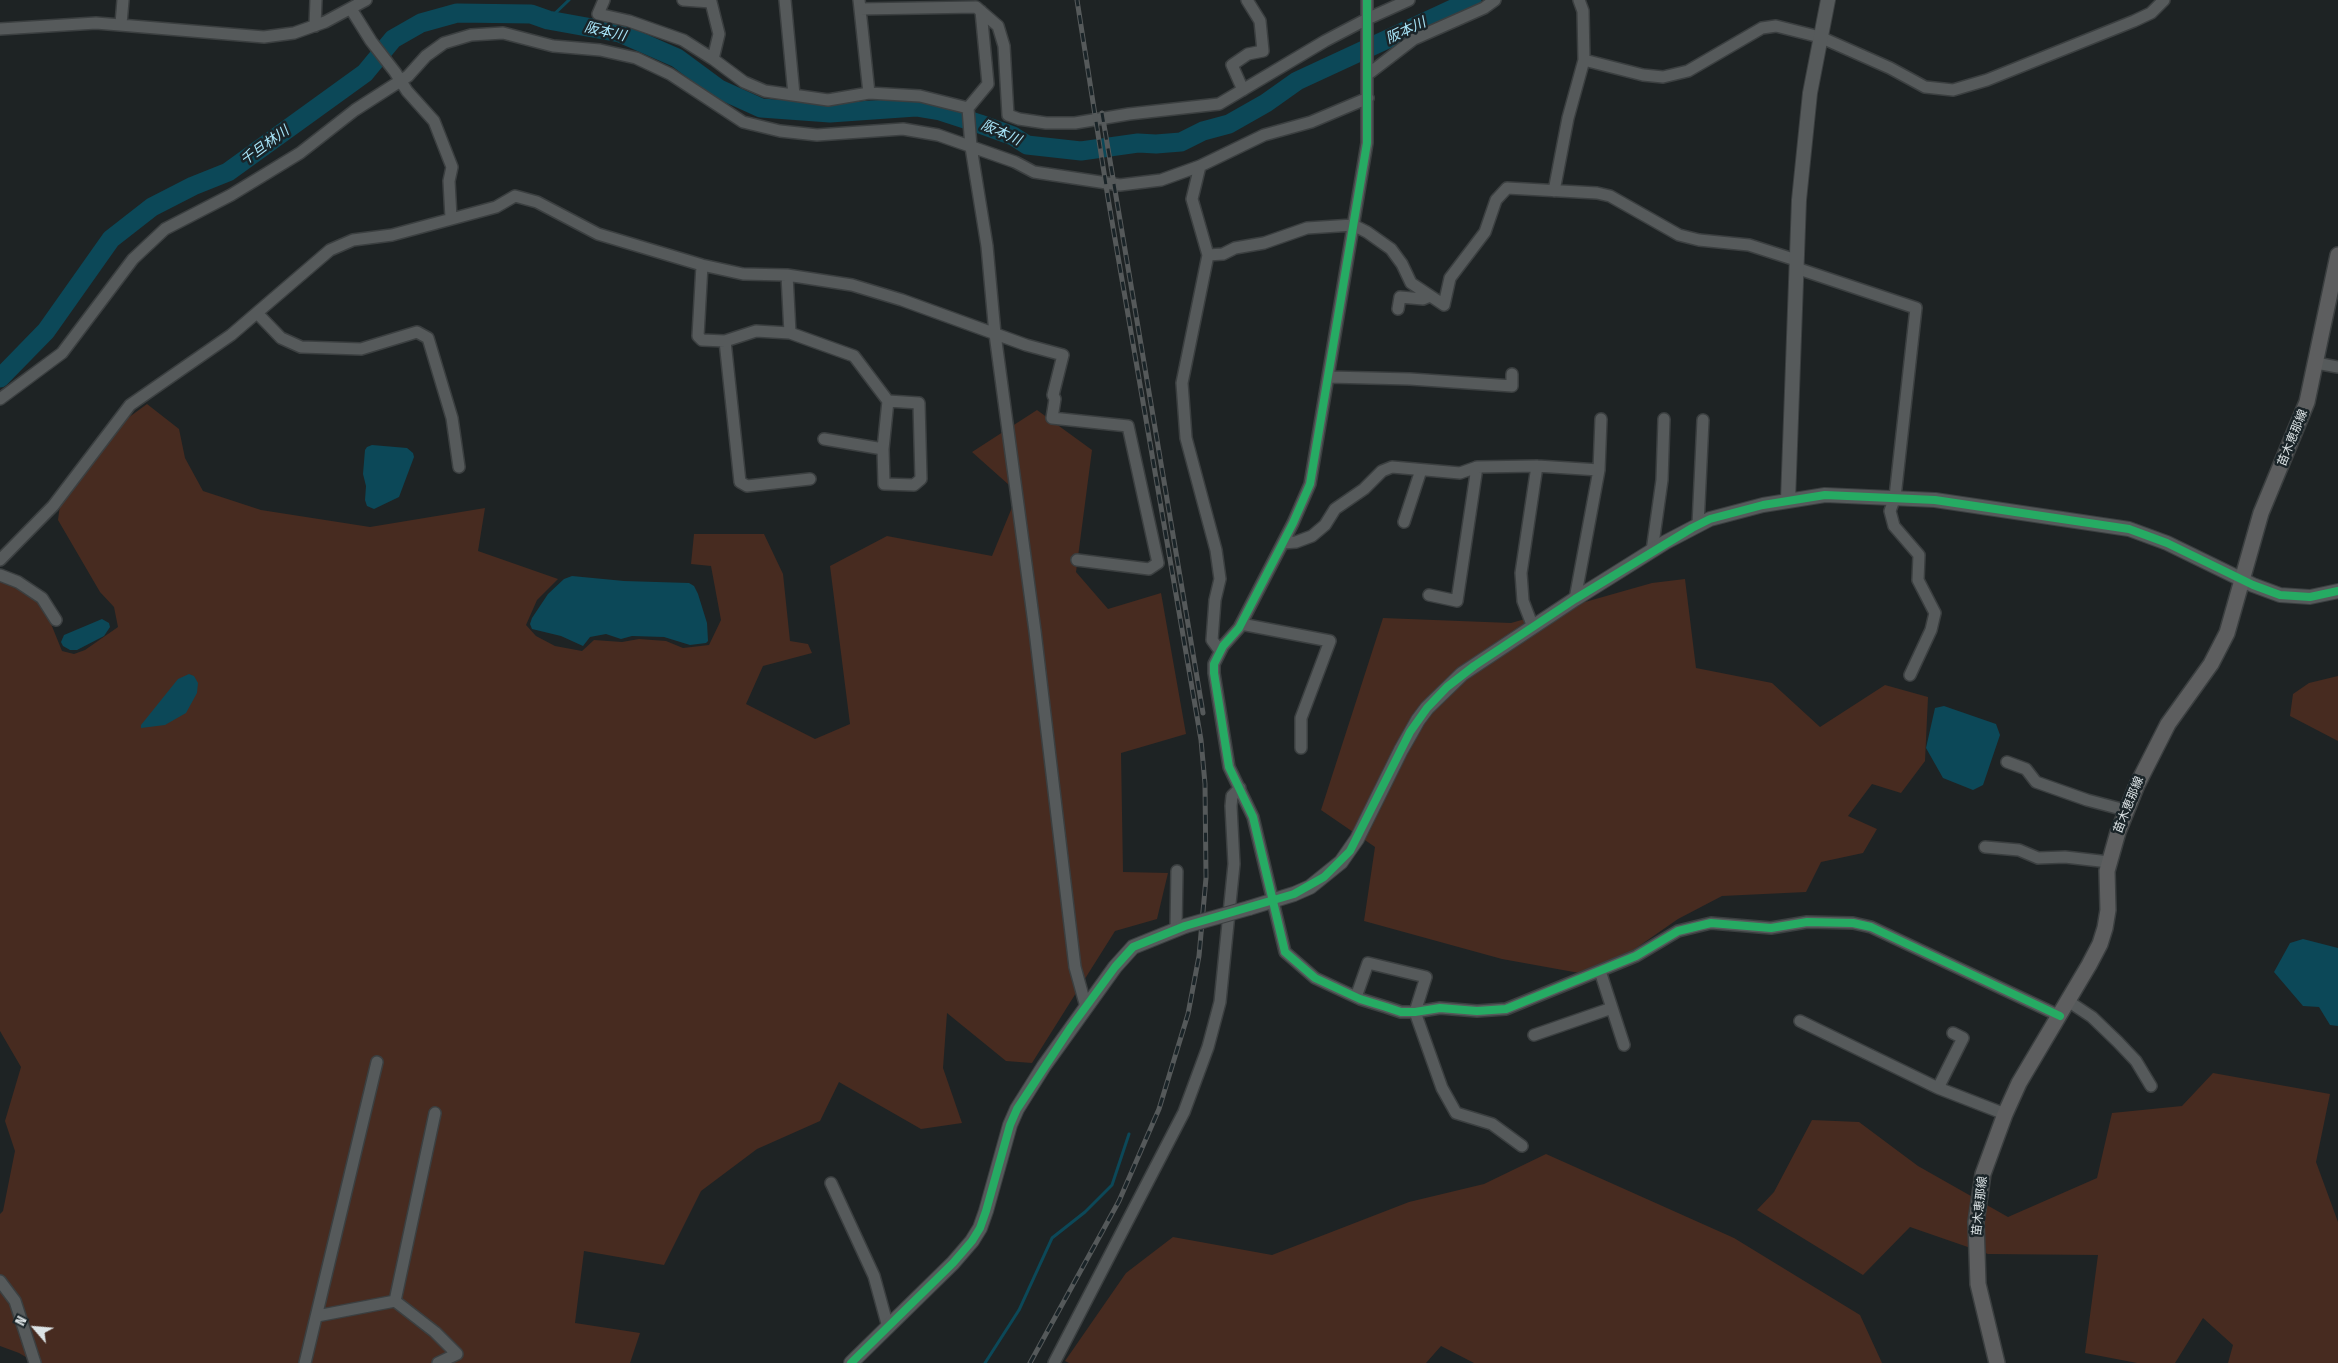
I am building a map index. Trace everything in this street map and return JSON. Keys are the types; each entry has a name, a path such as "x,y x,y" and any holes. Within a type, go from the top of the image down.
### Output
{"main road":[{"name":"苗木恵那線","path":"1997,1363 1978,1284 1976,1222 1982,1174 2019,1083 2089,965 2106,928 2109,862 2125,810 2168,724 2216,656 2227,633 2261,513 2307,402 2338,257"}],"street":[{"path":"121,24 123,0"},
{"path":"315,26 316,0"},
{"path":"0,29 72,23 121,24 264,37 294,33 315,26 352,9 366,0"},
{"path":"604,0 598,14 629,21 683,40 751,85 765,92 828,100 869,93 920,96 968,108"},
{"path":"683,0 711,2 719,34 713,59"},
{"path":"785,0 794,95"},
{"path":"1243,90 1232,65 1248,54 1263,52 1260,21 1247,0"},
{"path":"1367,0 1367,143 1310,484 1283,543 1241,624 1233,638 1220,651 1214,664 1229,767 1253,817 1274,899 1285,952 1315,978 1356,997 1401,1012 1440,1008 1477,1011 1506,1009 1636,956 1678,931 1711,923 1771,928 1807,922 1853,923 1871,927 2060,1016"},
{"path":"869,93 860,5 976,7 998,26 1004,46 1008,114 1020,119 1046,123 1075,123 1129,114 1219,104 1409,0"},
{"path":"1366,70 1414,39 1484,8 1495,0"},
{"path":"1554,191 1568,118 1584,60 1583,11 1579,0"},
{"path":"1788,500 1796,264 1804,143 1810,93 1828,0"},
{"path":"1584,60 1643,75 1663,77 1688,71 1762,28 1776,26 1820,36 1890,68 1925,87 1953,90 1987,80 2134,21 2151,13 2164,0"},
{"path":"352,9 371,41 407,91 434,121 452,167 449,181 451,218"},
{"path":"980,11 988,84 968,108 972,147 1035,631 1075,967 1086,1007"},
{"path":"0,398 62,353 133,259 165,229 231,195 300,153 398,76 408,76 426,56 444,43 471,36 503,34 553,46 600,50 636,58 670,74 743,122 780,132 817,134 903,129 938,135 1015,162 1034,172 1120,185 1160,180 1200,166 1264,135 1311,122 1368,98"},
{"path":"1200,166 1192,200 1208,255 1182,383 1186,438 1216,550 1220,579 1215,600 1212,640 1220,651"},
{"path":"1208,255 1223,254 1235,248 1264,243 1307,228 1353,226 1367,232 1391,249 1402,264 1411,283 1444,305 1450,278 1484,232 1496,200 1507,188 1554,191 1610,196 1679,234 1699,240 1749,245 1916,308 1895,497 1890,511 1894,526 1919,555 1918,580 1935,613 1932,630 1910,675"},
{"path":"0,560 53,506 130,405 231,335 330,250 354,240 392,235 496,207 515,196 537,202 598,234 702,266 743,274 787,275 852,285 880,292 995,334 1063,355 1053,395 1055,400 1052,418 1128,426 1158,563 1149,569 1077,560"},
{"path":"702,266 698,336 702,340 726,341 756,331 790,333 854,356 888,401 883,449 884,484 914,485 921,478 920,403 888,401"},
{"path":"787,275 790,333"},
{"path":"1398,309 1400,297 1423,299 1430,296"},
{"path":"257,314 281,338 301,347 361,349 417,332 428,338 452,418 459,467"},
{"path":"726,341 740,482 747,486 810,480"},
{"path":"2316,363 2338,367"},
{"path":"1329,377 1410,379 1512,386 1512,374"},
{"path":"1575,599 1599,470 1601,419"},
{"path":"1652,552 1662,480 1664,419"},
{"path":"1698,525 1703,420"},
{"path":"824,439 883,449"},
{"path":"1283,543 1296,542 1312,536 1325,525 1335,509 1364,489 1382,471 1392,467 1460,474 1477,467 1537,466 1599,470"},
{"path":"1533,627 1523,601 1521,573 1537,466"},
{"path":"1429,595 1457,601 1477,467"},
{"path":"1404,522 1421,470"},
{"path":"851,1363 953,1263 972,1241 980,1228 986,1211 1013,1117 1044,1066 1115,967 1134,946 1181,928 1294,894 1310,886 1341,862 1357,839 1401,750 1427,708 1462,674 1575,599 1698,525 1710,519 1788,500 1825,495 1935,500 2114,525 2144,533 2242,581 2280,595 2310,597 2338,591"},
{"path":"0,575 18,582 42,598 56,620"},
{"path":"1241,624 1330,641 1302,718 1301,748"},
{"path":"2007,762 2026,769 2036,782 2087,800 2125,810"},
{"path":"1054,1363 1184,1112 1208,1047 1220,1002 1234,864 1232,796 1240,788"},
{"path":"1985,847 2019,850 2038,858 2065,857 2109,862"},
{"path":"1176,871 1181,928"},
{"path":"1356,997 1368,963 1426,978 1415,1012 1442,1088 1456,1113 1492,1124 1522,1146"},
{"path":"1600,971 1624,1045"},
{"path":"2068,1001 2092,1017 2136,1061 2151,1086"},
{"path":"1534,1035 1612,1008"},
{"path":"1800,1021 1938,1088 2005,1114"},
{"path":"1938,1088 1963,1038 1953,1033"},
{"path":"305,1363 318,1316 377,1062"},
{"path":"395,1301 435,1113"},
{"path":"831,1182 874,1276 888,1327"},
{"path":"0,1281 15,1301 35,1363"},
{"path":"318,1316 395,1301 435,1332 457,1354 438,1363"}],"shaded area":[{"path":"147,404 179,429 185,458 203,491 261,510 370,527 485,508 478,551 558,579 537,600 526,625 536,636 555,646 582,651 594,640 622,642 639,639 666,641 683,648 709,645 721,620 711,566 691,564 694,534 764,534 783,574 790,641 808,644 812,653 763,666 746,704 815,739 850,724 830,566 887,536 992,556 1018,493 972,452 1037,410 1092,450 1076,572 1108,609 1161,593 1186,734 1121,753 1123,872 1168,873 1157,919 1115,931 1032,1063 1006,1061 947,1013 943,1068 962,1123 921,1129 839,1082 820,1121 757,1149 701,1191 664,1265 584,1251 575,1323 640,1333 630,1363 36,1363 19,1353 0,1346 0,1214 3,1211 15,1151 5,1121 21,1067 0,1031 0,577 41,599 62,651 74,654 85,650 118,627 114,607 100,592 58,520 60,505 117,426"},
{"path":"1685,579 1696,668 1772,683 1820,727 1885,685 1928,697 1925,761 1901,793 1872,784 1848,816 1877,829 1863,853 1821,862 1806,892 1722,896 1678,919 1596,976 1502,959 1364,921 1375,847 1321,810 1383,618 1511,623 1652,583"},
{"path":"2338,676 2338,741 2290,716 2293,694 2309,683"},
{"path":"2213,1073 2330,1094 2316,1162 2338,1222 2338,1363 2228,1363 2233,1345 2203,1318 2175,1363 2137,1363 2085,1353 2098,1255 1988,1254 1910,1227 1863,1275 1757,1210 1774,1192 1812,1120 1859,1122 1918,1166 2008,1217 2097,1178 2112,1113 2182,1106"},
{"path":"1546,1154 1734,1238 1860,1315 1882,1363 1474,1363 1441,1346 1426,1363 1069,1363 1065,1361 1126,1273 1173,1237 1272,1255 1409,1202 1484,1184"}],"water":[{"path":"372,445 407,448 413,453 414,457 399,497 374,509 367,506 365,500 366,486 363,474 365,450"},
{"path":"572,576 624,581 689,583 694,586 698,594 707,623 708,641 706,643 690,645 664,637 632,636 621,639 606,634 590,637 583,646 561,636 532,629 530,624 532,618 548,594 564,579"},
{"path":"102,619 109,623 110,627 104,636 77,650 70,650 63,646 61,642 64,635"},
{"path":"189,674 194,676 198,683 197,693 186,713 165,725 141,728 141,725 178,679"},
{"path":"1944,706 1996,724 2000,735 1983,785 1973,790 1943,778 1926,748 1935,708"},
{"path":"2303,939 2338,948 2338,1026 2330,1025 2319,1007 2303,1006 2274,972 2290,943"}],"waterway":[{"name":"千旦林川","path":"548,20 569,0"},
{"name":"阪本川","path":"0,378 46,331 111,239 152,207 193,186 228,172 365,73 393,39 421,23 457,13 531,14 548,20 620,33 677,58 719,89 761,108 830,113 916,107 940,111 980,124 1013,136 1027,145 1081,151 1138,143 1181,142 1203,131 1229,124 1266,103 1297,81 1472,0"},
{"path":"985,1363 1019,1310 1052,1238 1085,1212 1112,1185 1129,1134"}],"railway":[{"path":"1030,1363 1119,1201 1159,1109 1188,1014 1199,956 1206,878 1205,784 1201,740 1108,198 1077,0"},
{"path":"1102,113 1203,713"}],"cycle path":[{"path":"1367,0 1367,143 1310,484 1293,523 1239,628 1223,646 1214,664 1229,767 1253,817 1285,952 1315,978 1360,999 1401,1012 1440,1008 1477,1011 1506,1009 1636,956 1678,931 1711,923 1771,928 1807,922 1853,923 1871,927 2060,1016"},
{"path":"851,1363 953,1263 972,1241 980,1228 986,1211 1010,1125 1017,1109 1071,1027 1115,967 1133,947 1185,926 1294,894 1324,877 1350,851 1410,732 1427,708 1447,687 1474,666 1575,599 1692,528 1710,519 1763,505 1825,495 1935,500 2129,529 2167,543 2253,585 2280,595 2310,597 2338,591"}]}
